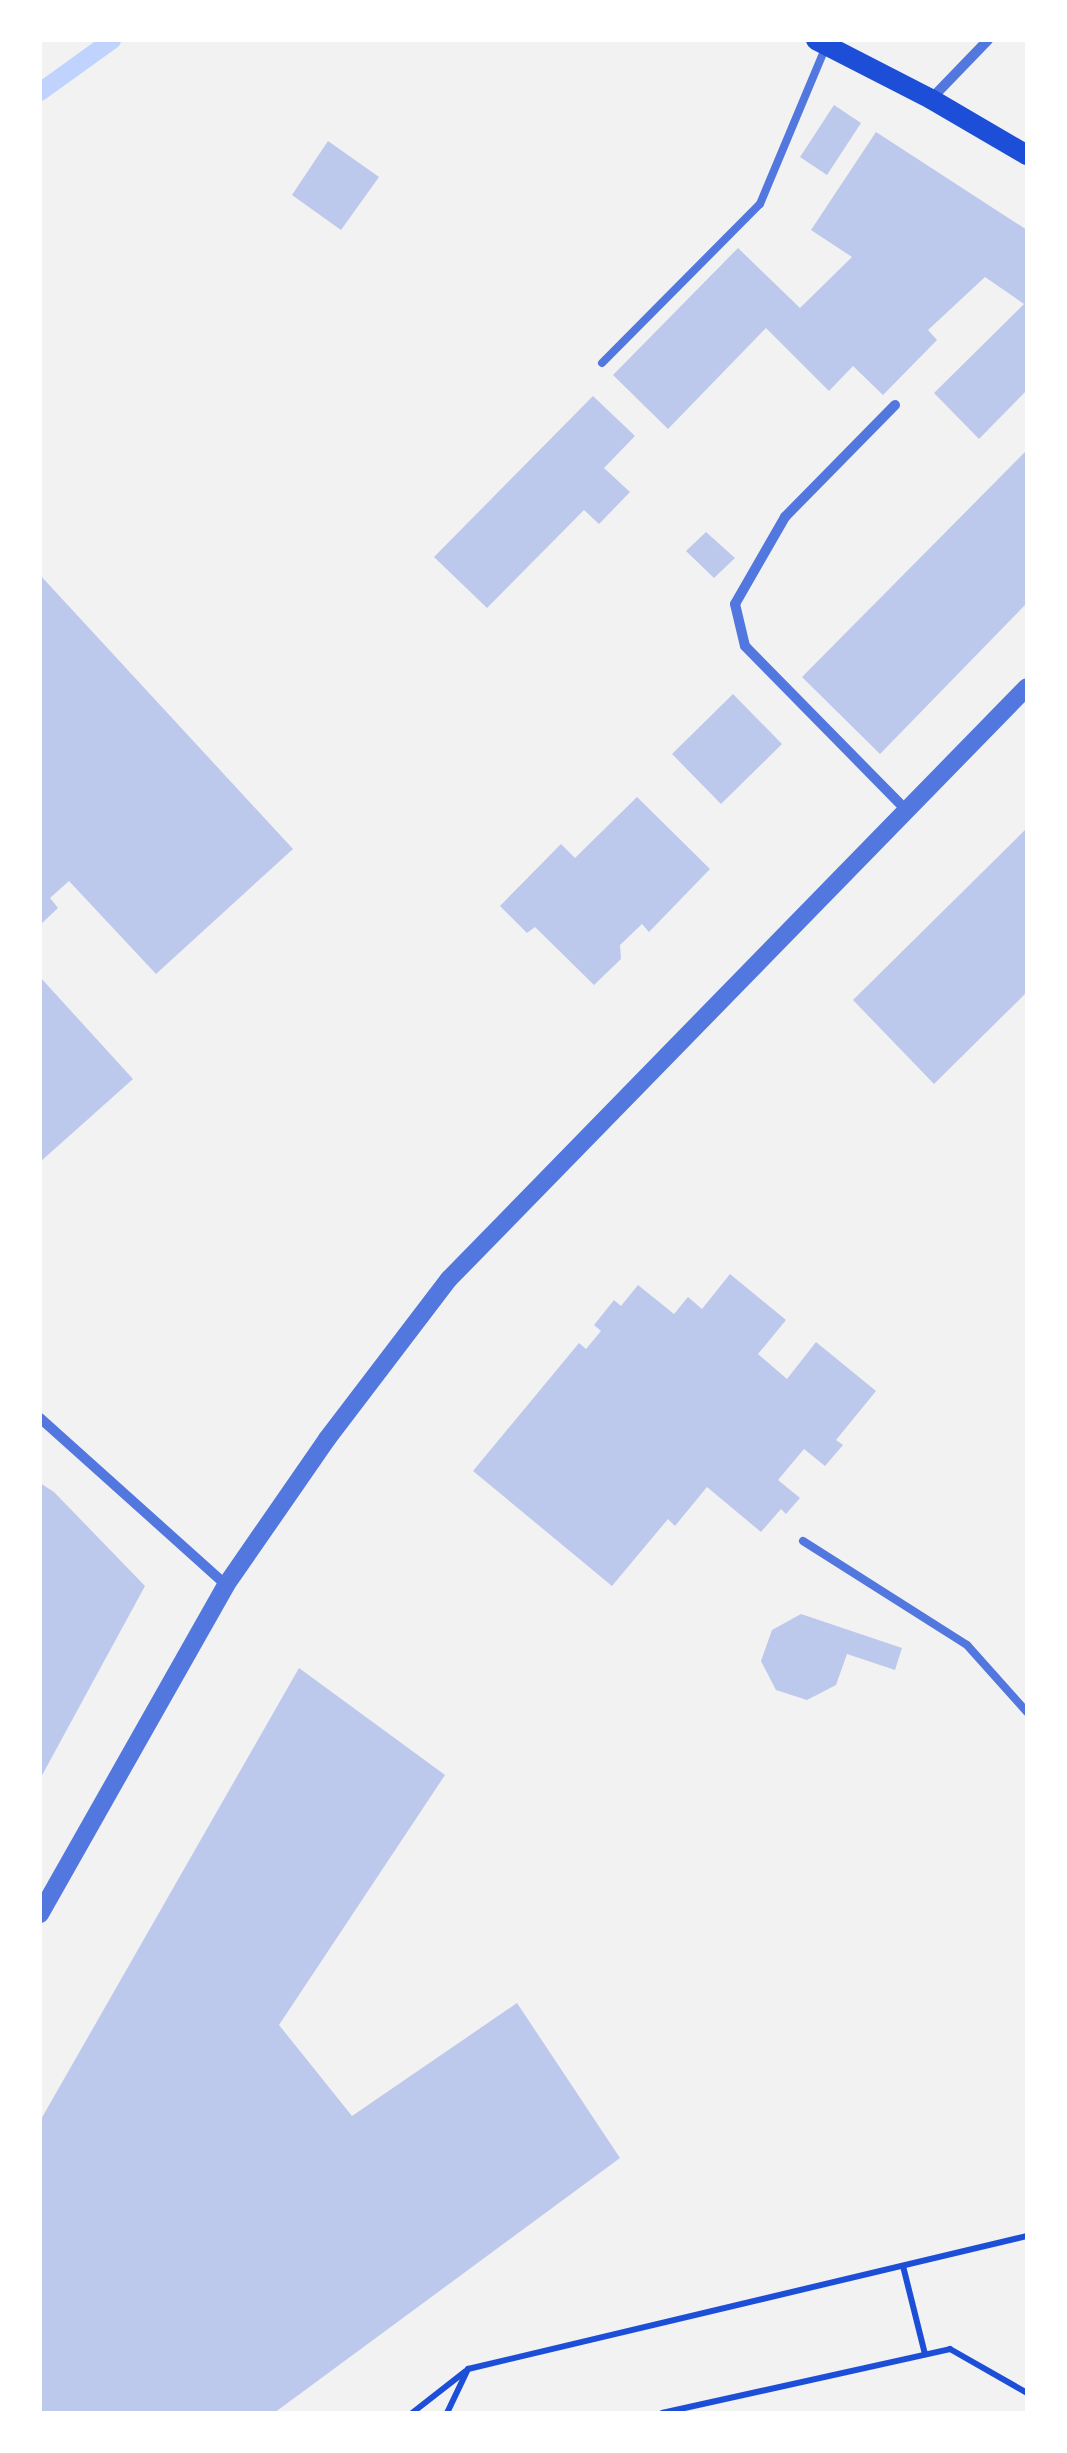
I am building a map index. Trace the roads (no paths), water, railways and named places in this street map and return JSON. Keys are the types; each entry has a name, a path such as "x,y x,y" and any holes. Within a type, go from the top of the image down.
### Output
{"main road":[{"path":"821,43 931,99 1027,155"}],"street":[{"path":"931,99 988,40"},
{"path":"894,405 786,518 735,604 744,646 905,809"},
{"path":"40,1914 226,1586 327,1439 448,1279 1027,686"},
{"path":"40,1418 226,1586"}],"lane":[{"path":"602,363 760,204 821,43"},
{"path":"803,1541 967,1645 1009,1687 1027,1712"}],"waterway":[{"path":"40,92 112,40"}]}
